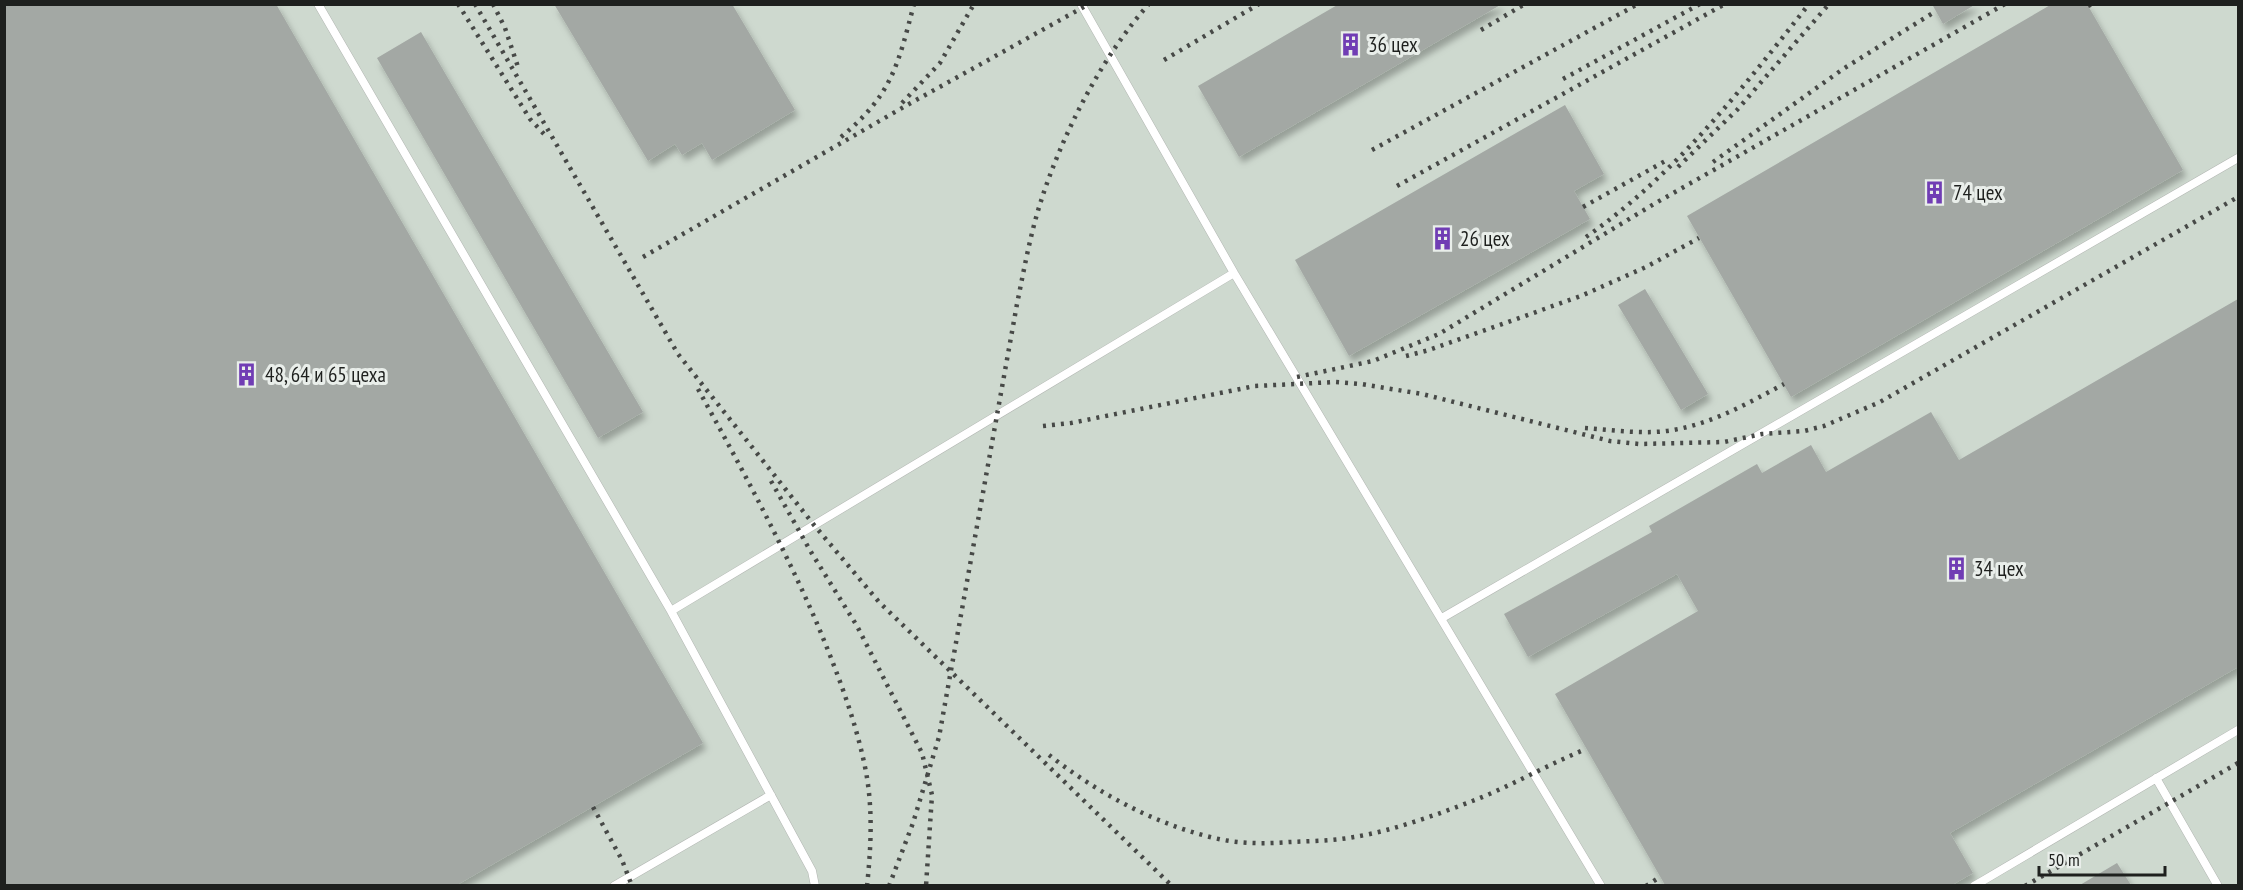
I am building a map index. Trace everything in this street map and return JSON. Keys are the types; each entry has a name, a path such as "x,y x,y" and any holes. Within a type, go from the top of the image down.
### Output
{"lane":[{"path":"318,4 671,611 812,871 815,885"},
{"path":"1081,4 1234,273 1601,885"},
{"path":"1442,618 2238,159"},
{"path":"671,611 1234,273"},
{"path":"1974,885 2238,730"},
{"path":"2156,778 2218,885"},
{"path":"614,885 771,795"}],"shaded area":[{"path":"5,5 2238,5 2238,885 5,885"}],"building":[{"name":"48, 64 и 65 цеха","path":"4,4 276,4 703,743 457,885 4,885"},
{"path":"554,4 732,4 795,110 712,160 702,143 682,155 675,144 648,161"},
{"name":"36 цех","path":"1339,4 1502,4 1239,157 1198,86"},
{"path":"1932,4 1976,4 1943,24"},
{"name":"74 цех","path":"2052,4 2087,4 2183,170 1791,397 1687,216"},
{"path":"421,32 643,412 598,438 377,58"},
{"name":"26 цех","path":"1565,105 1604,174 1574,191 1590,219 1349,356 1295,260"},
{"path":"1645,289 1708,394 1681,410 1618,305"},
{"name":"34 цех","path":"2238,299 2238,667 1950,833 1973,873 1952,885 1665,885 1555,694 1698,611 1677,574 1528,657 1504,614 1652,532 1649,526 1757,464 1762,473 1811,445 1826,472 1931,412 1959,460"},
{"path":"2117,863 2131,885 2080,885"}],"railway":[{"path":"458,4 530,119 544,134"},
{"path":"475,4 678,354 814,525 879,602 1172,886"},
{"path":"493,4 505,28 519,70"},
{"path":"841,137 872,107 891,78 914,4"},
{"path":"902,103 940,63 974,4"},
{"path":"643,257 909,104 1089,4"},
{"path":"889,886 913,823 939,737 1017,304 1037,214 1060,150 1085,97 1115,47 1149,4"},
{"path":"1164,60 1259,4"},
{"path":"1481,30 1525,4"},
{"path":"1372,150 1638,4"},
{"path":"1563,79 1700,4"},
{"path":"1397,186 1725,4"},
{"path":"1586,237 1649,186 1706,129 1809,4"},
{"path":"1678,167 1737,110 1829,4"},
{"path":"1297,377 1373,361 1439,334 1654,204 2005,4"},
{"path":"2088,6 2092,4"},
{"path":"1713,162 1843,69 1936,11"},
{"path":"1583,207 1667,160"},
{"path":"1043,426 1071,423 1255,386 1335,382 1422,394 1610,441 1639,444 1724,442 1762,434 1804,431 1824,426 1880,402 2238,197"},
{"path":"1406,356 1581,296 1646,267 1699,238"},
{"path":"1585,428 1652,432 1688,427 1730,412 1784,384"},
{"path":"698,389 789,562 816,621 845,695 862,753 870,800 870,858 867,886"},
{"path":"771,481 811,552 857,626 922,753 932,795 926,886"},
{"path":"1049,755 1106,794 1147,815 1214,838 1262,843 1338,839 1399,826 1475,800 1586,749"},
{"path":"2025,886 2238,763"},
{"path":"593,807 622,860 632,886"},
{"path":"1646,886 1660,877"}],"place":[{"name":"36 цех","path":"1350,45"},
{"name":"74 цех","path":"1935,193"},
{"name":"26 цех","path":"1442,239"},
{"name":"48, 64 и 65 цеха","path":"247,375"},
{"name":"34 цех","path":"1956,569"}]}
